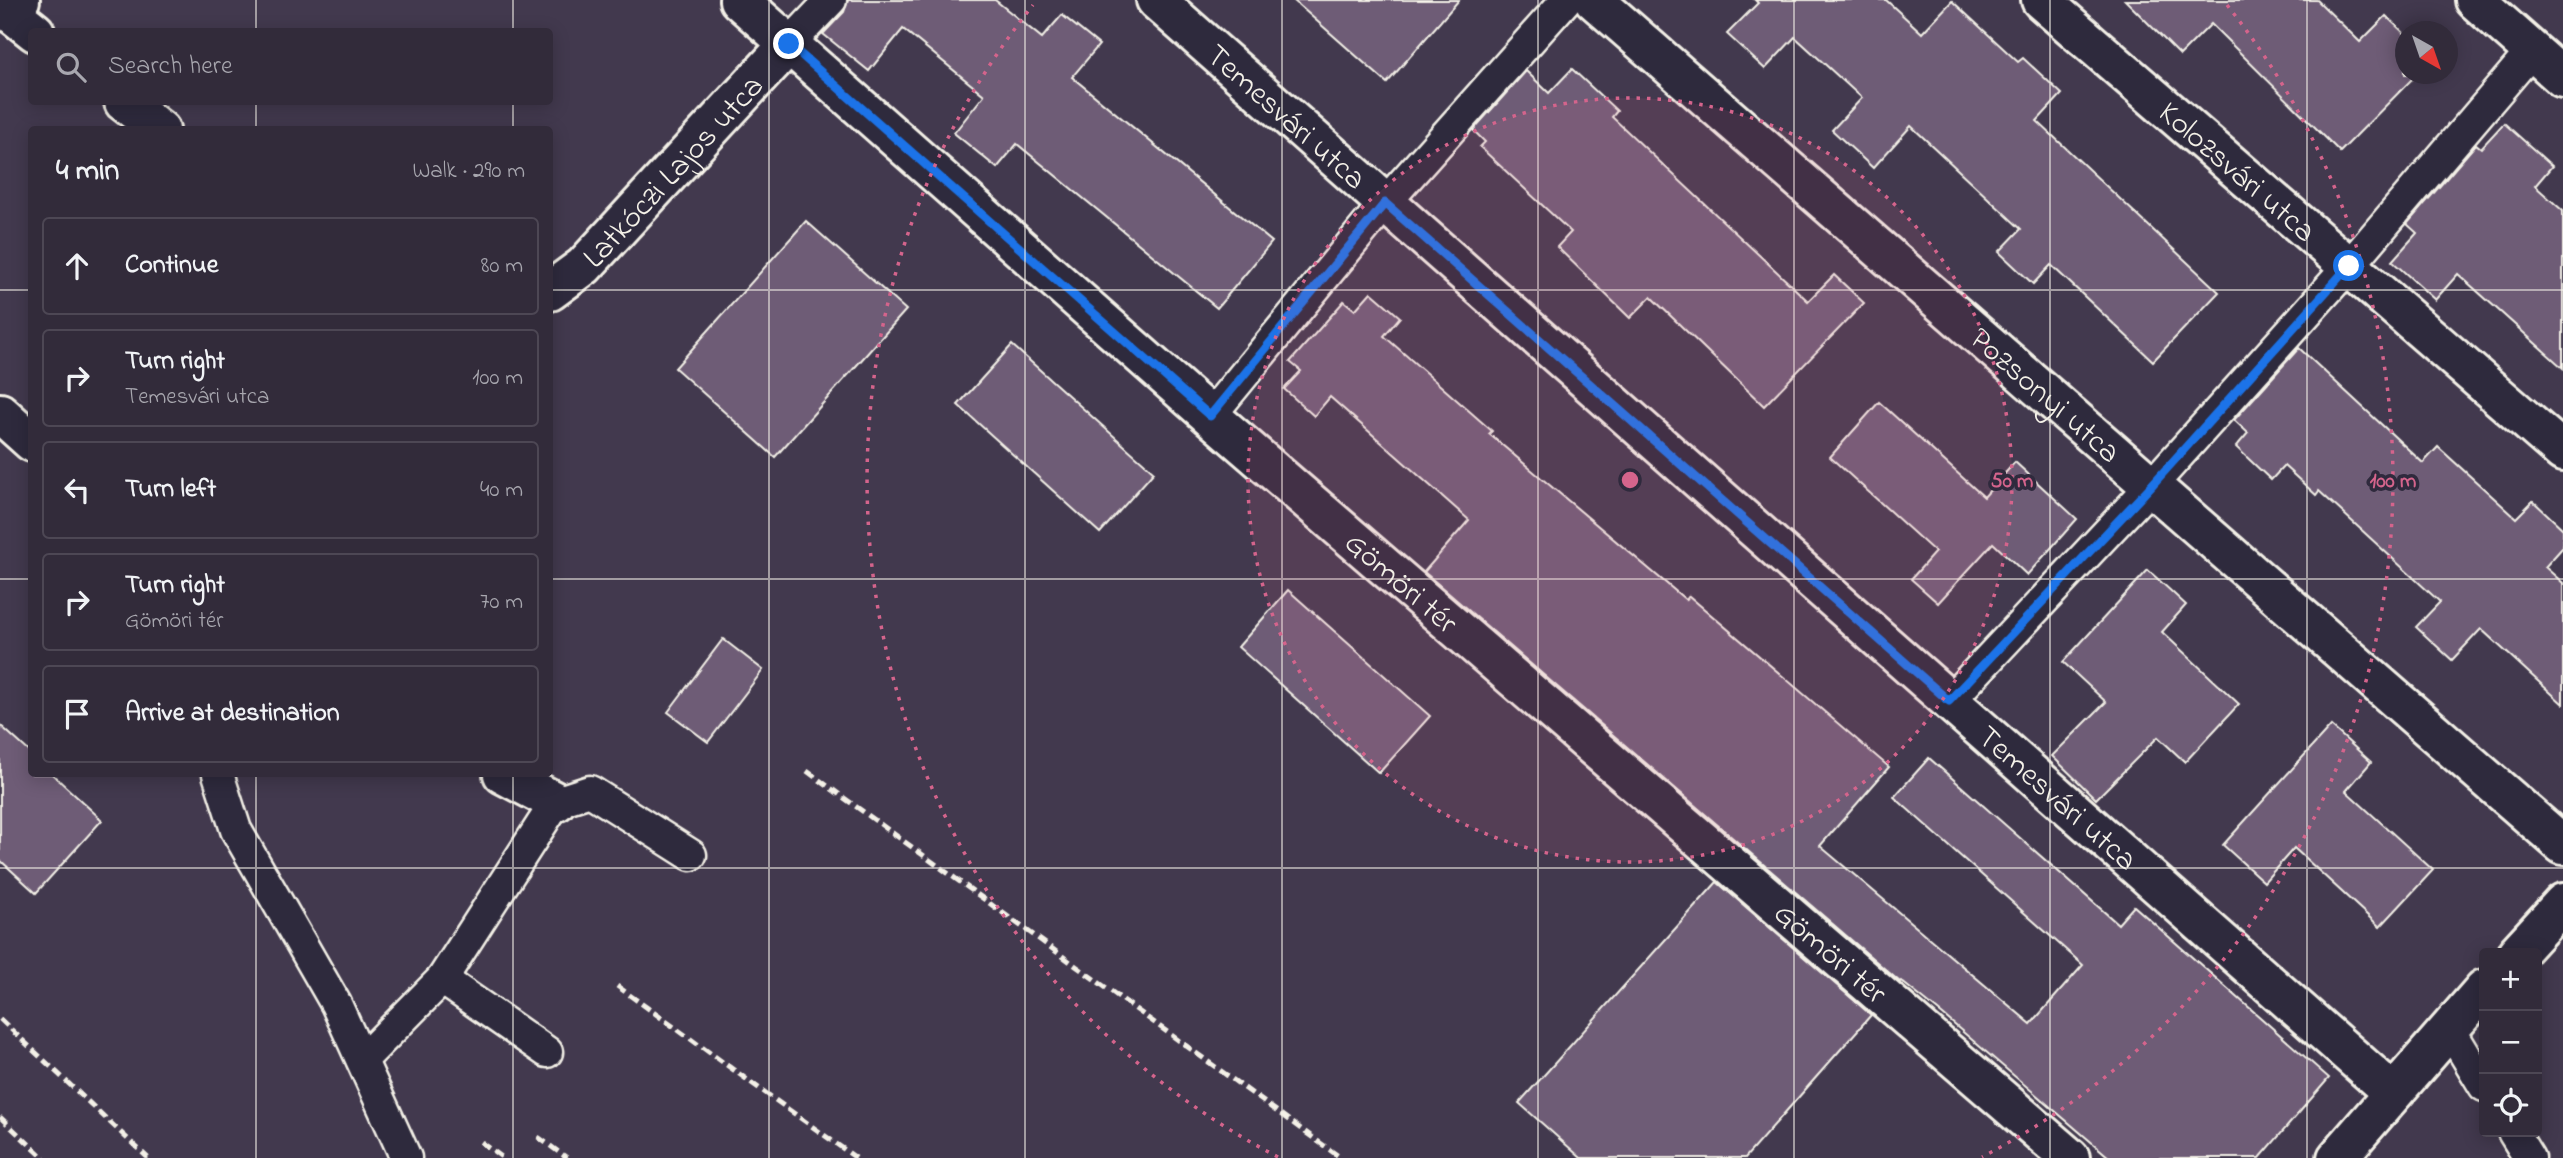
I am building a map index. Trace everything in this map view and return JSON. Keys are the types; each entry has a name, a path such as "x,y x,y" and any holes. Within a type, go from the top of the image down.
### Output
{"street":[{"name":"Gömöri tér","path":"739,0 1210,416 2070,1158"},
{"name":"Temesvári utca","path":"1156,0 2393,1093"},
{"name":"Pozsonyi utca","path":"1594,0 2563,845"},
{"name":"Kolozsvári utca","path":"2041,0 2563,452"},
{"path":"2475,0 2563,78"},
{"name":"Latkóczi Lajos utca","path":"553,289 584,266 789,44"},
{"path":"128,105 155,126"},
{"path":"0,413 28,438"},
{"path":"509,777 556,802"},
{"path":"2522,948 2563,903"},
{"path":"2337,1158 2479,995"}],"lane":[{"path":"789,44 831,0"},
{"path":"1210,416 1385,203 1566,0"},
{"path":"1949,701 2151,486 2349,266 2532,51"},
{"path":"219,777 236,830 336,1004 406,1158"},
{"path":"362,1060 442,979 556,802 590,791 691,855"},
{"path":"442,979 547,1052"},
{"path":"2449,1028 2479,1078"},
{"path":"2516,1137 2529,1158"}],"building":[{"path":"848,0 995,0 1042,38 1062,15 1099,45 1072,77 1272,242 1217,308 1017,144 997,168 954,133 984,95 903,29 869,71 823,34 844,12"},
{"path":"1293,0 1459,0 1387,83"},
{"path":"1755,0 1886,0 1922,33 1952,1 2018,62 2023,58 2062,94 2037,121 2219,292 2153,361 2051,265 2033,284 1999,252 2021,229 1911,126 1873,168 1832,130 1862,98 1795,37 1765,69 1727,34 1758,3"},
{"path":"2125,0 2317,0 2360,42 2386,16 2395,25 2395,84 2407,84 2340,152 2211,24 2180,55"},
{"path":"1572,69 1617,111 1612,117 1808,301 1834,275 1864,303 1764,406 1651,297 1630,318 1557,247 1571,232 1480,147 1485,142 1473,130 1526,71 1549,93"},
{"path":"2504,123 2552,166 2535,186 2563,211 2563,368 2458,274 2435,300 2392,261 2417,233 2407,224 2476,144 2481,148"},
{"path":"806,221 906,310 775,457 675,368"},
{"path":"1371,292 1400,317 1384,336 1492,431 1489,434 1686,600 1689,596 1889,767 1820,846 2031,1024 2083,965 1894,797 1929,758 2118,924 2134,906 2329,1078 2260,1158 2110,1158 1943,1015 1900,982 1424,572 1469,520 1330,397 1314,416 1284,389 1301,371 1290,362 1344,301 1355,310"},
{"path":"1012,345 1154,472 1100,533 958,405"},
{"path":"2299,348 2423,463 2438,447 2516,518 2533,501 2563,529 2563,547 2545,567 2563,583 2563,704 2481,629 2452,660 2416,627 2440,602 2319,491 2316,495 2284,466 2271,480 2236,447 2248,433 2234,420"},
{"path":"1879,402 1984,497 2015,462 2077,519 2027,575 1993,543 1938,603 1911,579 1935,552 1830,457"},
{"path":"2148,570 2186,605 2162,632 2239,704 2185,762 2158,737 2096,799 2052,756 2106,702 2063,662"},
{"path":"1288,590 1430,716 1379,773 1238,647"},
{"path":"723,639 763,670 708,742 668,712"},
{"path":"0,725 28,750 28,777 55,777 102,820 36,893 0,860"},
{"path":"2331,726 2371,762 2346,791 2433,870 2380,927 2294,848 2264,882 2223,845"},
{"path":"1717,882 1871,1015 1745,1158 1581,1158 1519,1103"}],"railway":[{"path":"807,771 1341,1158"},
{"path":"617,986 856,1158"},
{"path":"0,1019 148,1158"},
{"path":"0,1117 44,1158"},
{"path":"538,1137 567,1158"},
{"path":"481,1142 503,1158"}],"route":[{"path":"789,44 1210,416 1385,203 1949,701 2151,486 2349,266"}]}
